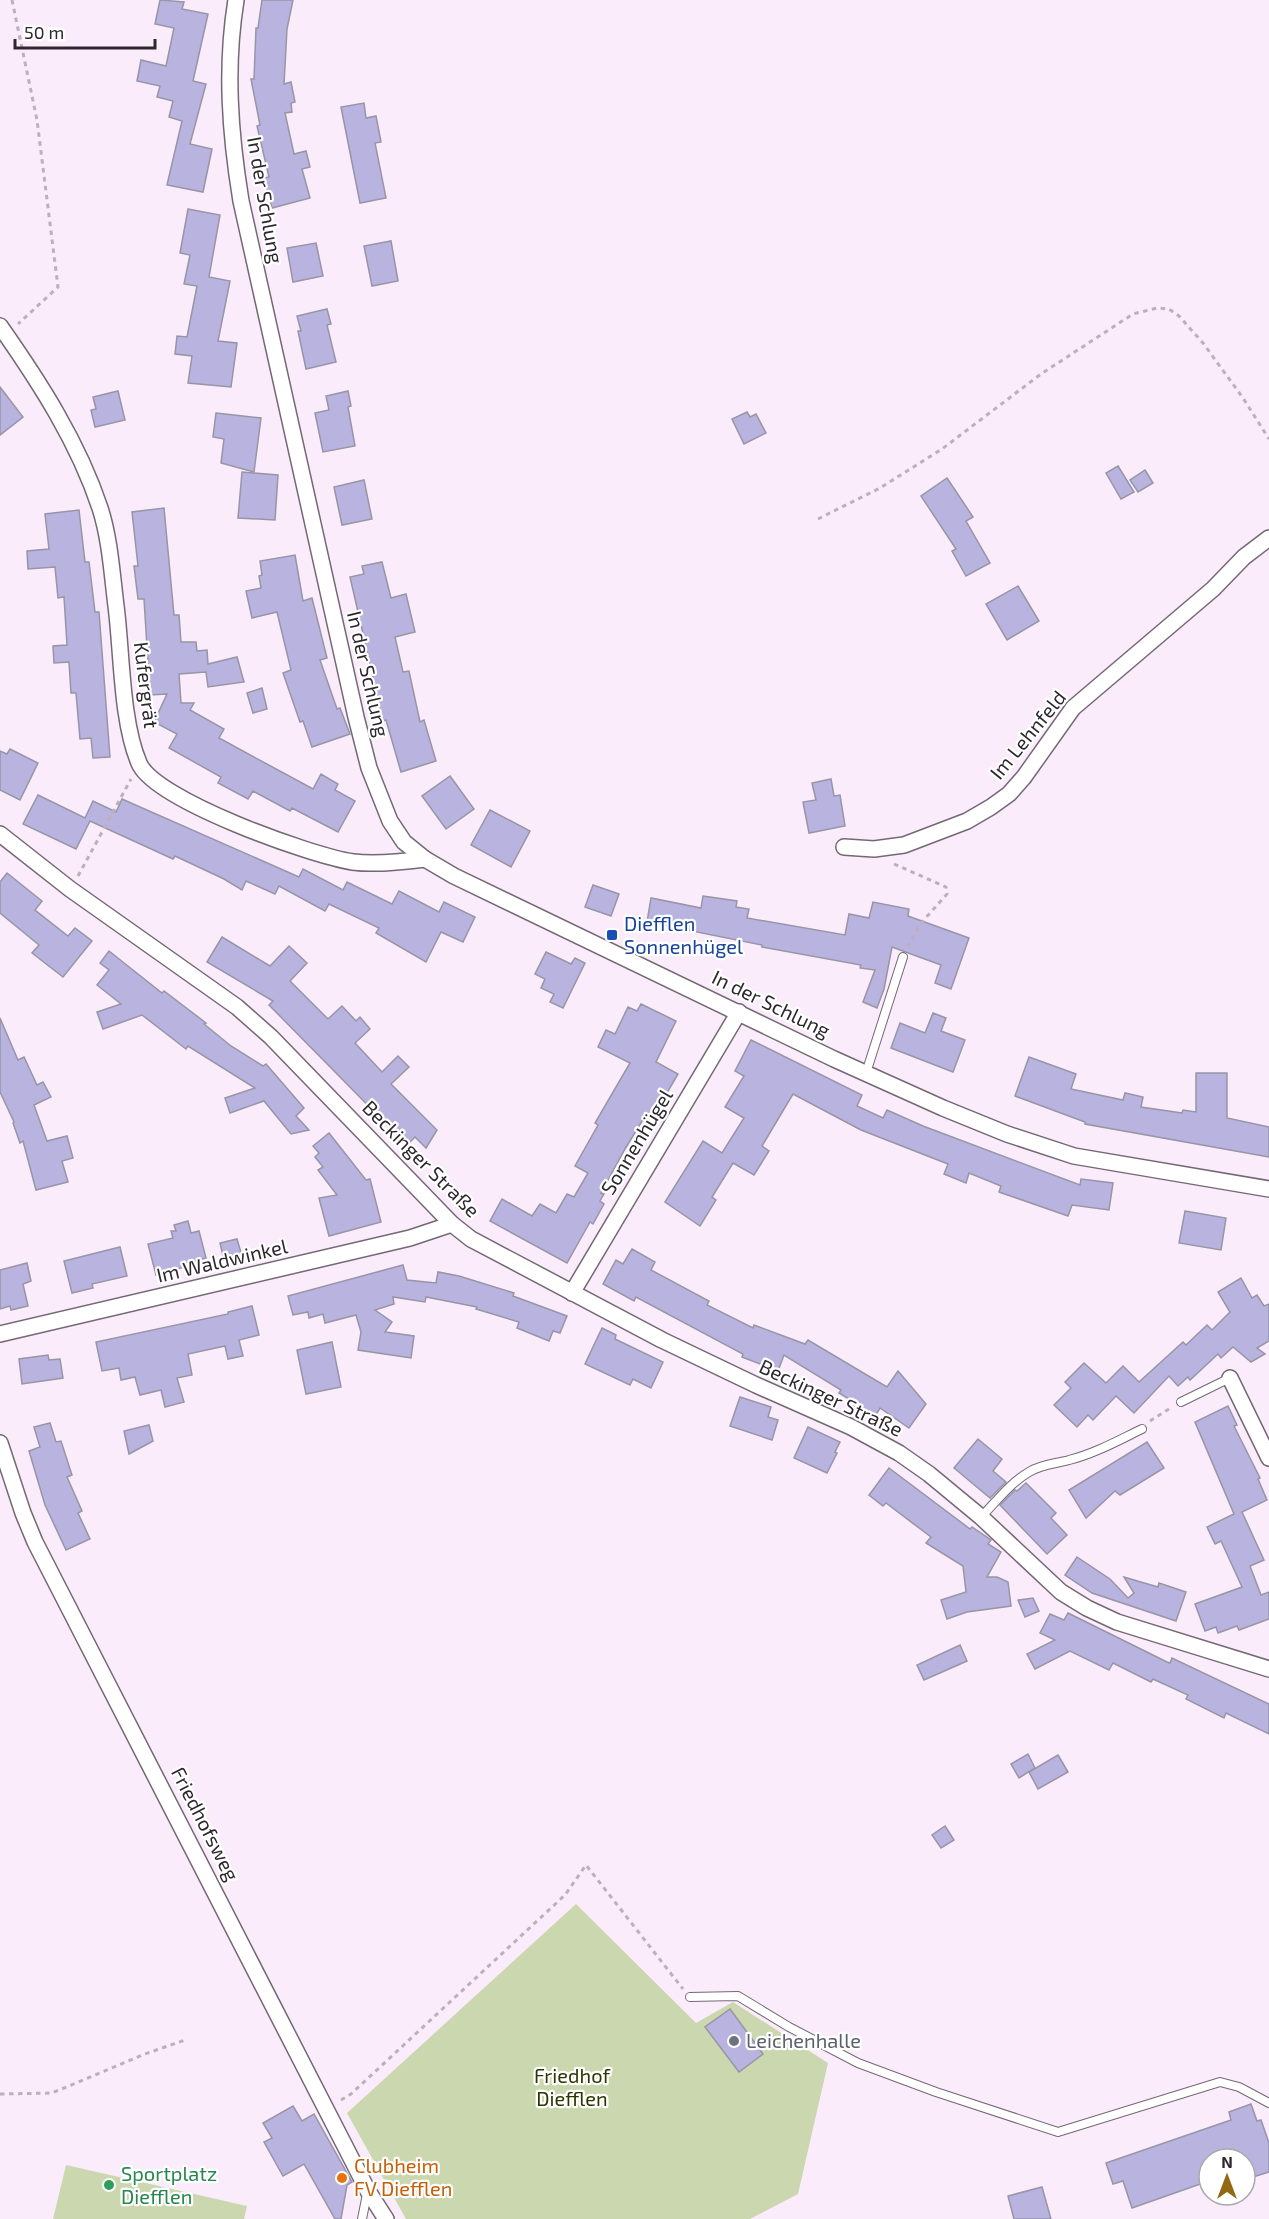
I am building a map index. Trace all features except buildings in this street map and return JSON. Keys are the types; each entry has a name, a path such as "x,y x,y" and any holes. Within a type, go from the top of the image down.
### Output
{"street":[{"name":"In der Schlung","path":"236,0 229,61 229,102 233,151 250,243 369,768 390,821 404,842 425,859 454,876 943,1108 1046,1148 1074,1156 1269,1189"},
{"name":"Kufergrät","path":"3,331 46,394 76,450 100,510 116,607 126,707 139,765"},
{"name":"Im Lehnfeld","path":"844,847 874,849 904,845 967,821 1009,794 1024,777 1073,708 1213,589 1244,557 1269,538"},
{"path":"139,765 153,782 180,798 221,818 318,854 353,862 374,863 425,859"},
{"name":"Beckinger Straße","path":"0,834 70,890 237,1006 271,1037 452,1224 471,1239 672,1345 756,1386 851,1427 889,1448 929,1474 981,1517 1061,1592 1087,1608 1117,1622 1269,1669"},
{"name":"Sonnenhügel","path":"572,1293 739,1012"},
{"name":"Im Waldwinkel","path":"0,1334 410,1238 452,1224"},
{"path":"1230,1378 1269,1458"},
{"name":"Friedhofsweg","path":"0,1443 35,1542 368,2191 386,2219"}],"lane":[{"path":"866,1073 903,957"},
{"path":"1181,1402 1230,1378"},
{"path":"981,1517 1027,1473 1043,1465 1069,1460 1088,1453 1142,1429"},
{"path":"690,1997 738,1996 789,2027 858,2063 1058,2133 1220,2082 1239,2087 1269,2103"},
{"path":"362,2219 368,2191"}],"path":[{"path":"3,331 58,287 37,120 12,0"},
{"path":"818,519 880,488 942,448 1041,375 1133,314 1157,308 1169,309 1179,316 1203,344 1243,398 1269,440"},
{"path":"70,890 139,765"},
{"path":"874,849 888,862 946,887 948,890 911,938 903,957"},
{"path":"1142,1429 1149,1421 1181,1402"},
{"path":"327,2109 351,2094 565,1895 586,1865 690,1997"},
{"path":"0,2094 52,2093 145,2054 185,2040"}],"green space":[{"name":"Friedhof Diefflen","path":"576,1904 696,2023 733,2002 828,2063 798,2194 750,2219 406,2219 347,2113"},
{"name":"Sportplatz Diefflen","path":"66,2165 247,2206 244,2219 53,2219"}],"place":[{"name":"Diefflen Sonnenhügel","path":"612,935"},
{"name":"Leichenhalle","path":"734,2041"},
{"name":"Clubheim FV Diefflen","path":"342,2178"},
{"name":"Sportplatz Diefflen","path":"109,2185"}]}
